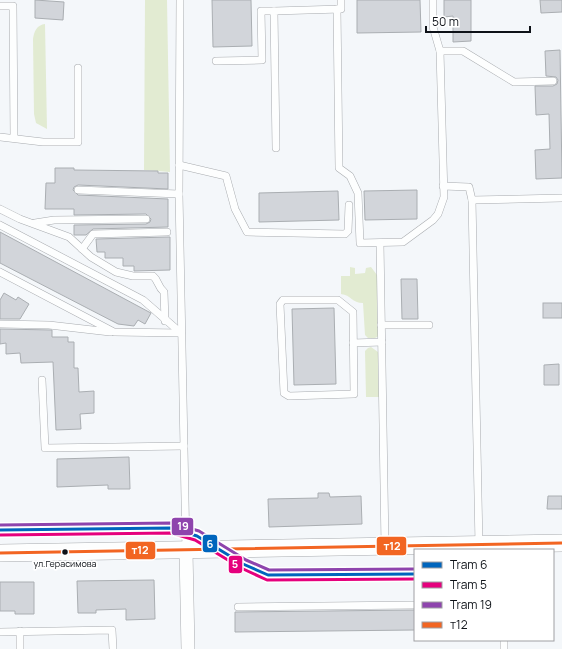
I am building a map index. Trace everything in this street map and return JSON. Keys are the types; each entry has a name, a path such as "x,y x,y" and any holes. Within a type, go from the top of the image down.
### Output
{"street":[{"path":"0,553 186,551 562,543"},
{"path":"186,551 188,649"}],"lane":[{"path":"180,0 179,194 186,551"},
{"path":"216,61 262,60 261,11 341,9 341,0"},
{"path":"337,9 339,168 350,176 358,193 360,243 403,242 428,225 438,214 442,204 444,186 440,51 433,27 433,0"},
{"path":"0,6 13,6 14,138"},
{"path":"274,10 276,148"},
{"path":"440,51 463,51 514,82 553,81"},
{"path":"0,138 14,138 43,142 78,142 78,68"},
{"path":"179,165 226,176 235,209 247,232 344,234 348,231 349,205"},
{"path":"444,186 469,186 472,200 479,545"},
{"path":"78,190 179,194"},
{"path":"472,200 562,198"},
{"path":"0,209 69,237 82,249 116,272 133,276 153,276 157,279 158,287 164,292 166,321"},
{"path":"33,223 54,220 146,219"},
{"path":"0,225 143,300 181,333"},
{"path":"82,249 93,234 167,232"},
{"path":"380,243 385,547"},
{"path":"0,272 114,332"},
{"path":"283,300 338,300 353,312 353,343 354,394 289,396 284,393 280,304 283,300"},
{"path":"0,324 49,324 114,332 181,333"},
{"path":"381,325 429,325"},
{"path":"353,343 382,342"},
{"path":"42,380 44,448 184,446"},
{"path":"238,608 414,605"},
{"path":"0,632 112,630 113,649"},
{"path":"20,632 20,649"}],"green space":[{"path":"145,0 167,0 170,172 144,170"},
{"path":"45,24 47,129 36,123 34,114 33,39 36,29"},
{"path":"350,267 355,268 355,274 365,273 366,268 371,267 377,275 379,336 375,338 368,338 365,335 363,303 356,302 341,294 341,276 350,276"},
{"path":"371,347 378,352 379,397 366,397 365,351"}],"building":[{"path":"35,0 64,2 63,20 35,18"},
{"path":"212,0 251,0 252,46 213,47"},
{"path":"357,0 420,0 421,32 357,33"},
{"path":"444,0 471,0 471,41 453,42 453,16 444,17"},
{"path":"540,0 562,0 562,12 541,13"},
{"path":"560,50 562,178 536,179 535,150 550,149 549,114 536,115 535,86 553,86 557,84 558,80 556,77 546,76 545,51"},
{"path":"55,168 74,168 74,170 158,171 158,173 168,173 168,189 78,185 74,187 73,190 78,195 168,199 168,227 93,229 86,235 74,235 74,225 146,224 150,222 151,219 146,214 74,215 74,209 45,209 46,183 55,183"},
{"path":"417,190 417,219 365,220 364,191"},
{"path":"338,191 339,220 259,222 259,193"},
{"path":"0,232 151,313 145,324 138,320 134,326 118,324 0,263"},
{"path":"170,237 170,270 134,271 134,266 123,266 123,258 105,258 105,252 97,252 96,239"},
{"path":"401,279 417,279 418,319 402,319"},
{"path":"4,293 16,300 18,297 29,304 20,319 0,319 0,300"},
{"path":"543,303 562,303 562,318 543,318"},
{"path":"334,308 336,384 294,385 292,309"},
{"path":"0,329 52,330 52,337 68,337 68,342 74,342 74,368 78,368 79,392 94,391 94,413 80,414 81,429 56,430 53,362 21,363 20,353 6,354 6,343 0,344"},
{"path":"559,364 559,385 544,385 544,365"},
{"path":"129,457 130,489 108,489 108,485 57,487 57,459"},
{"path":"318,493 329,493 330,497 361,496 362,524 269,527 268,499 318,498"},
{"path":"548,496 562,496 562,509 547,509"},
{"path":"154,580 155,619 126,620 126,609 96,610 96,613 78,613 77,581"},
{"path":"0,582 34,582 34,614 15,614 15,611 0,611"},
{"path":"414,610 414,630 235,632 235,612"}],"tram line":[{"name":"19","path":"0,525 171,523 199,531 246,560 269,570 414,569"},
{"name":"6","path":"0,530 171,528 197,536 243,564 268,575 414,574"},
{"name":"5","path":"0,535 171,533 195,540 241,568 267,580 414,579"}],"transit line":[{"name":"т12","path":"0,553 562,543"}],"place":[{"name":"ул.Герасимова","path":"65,552"}]}
